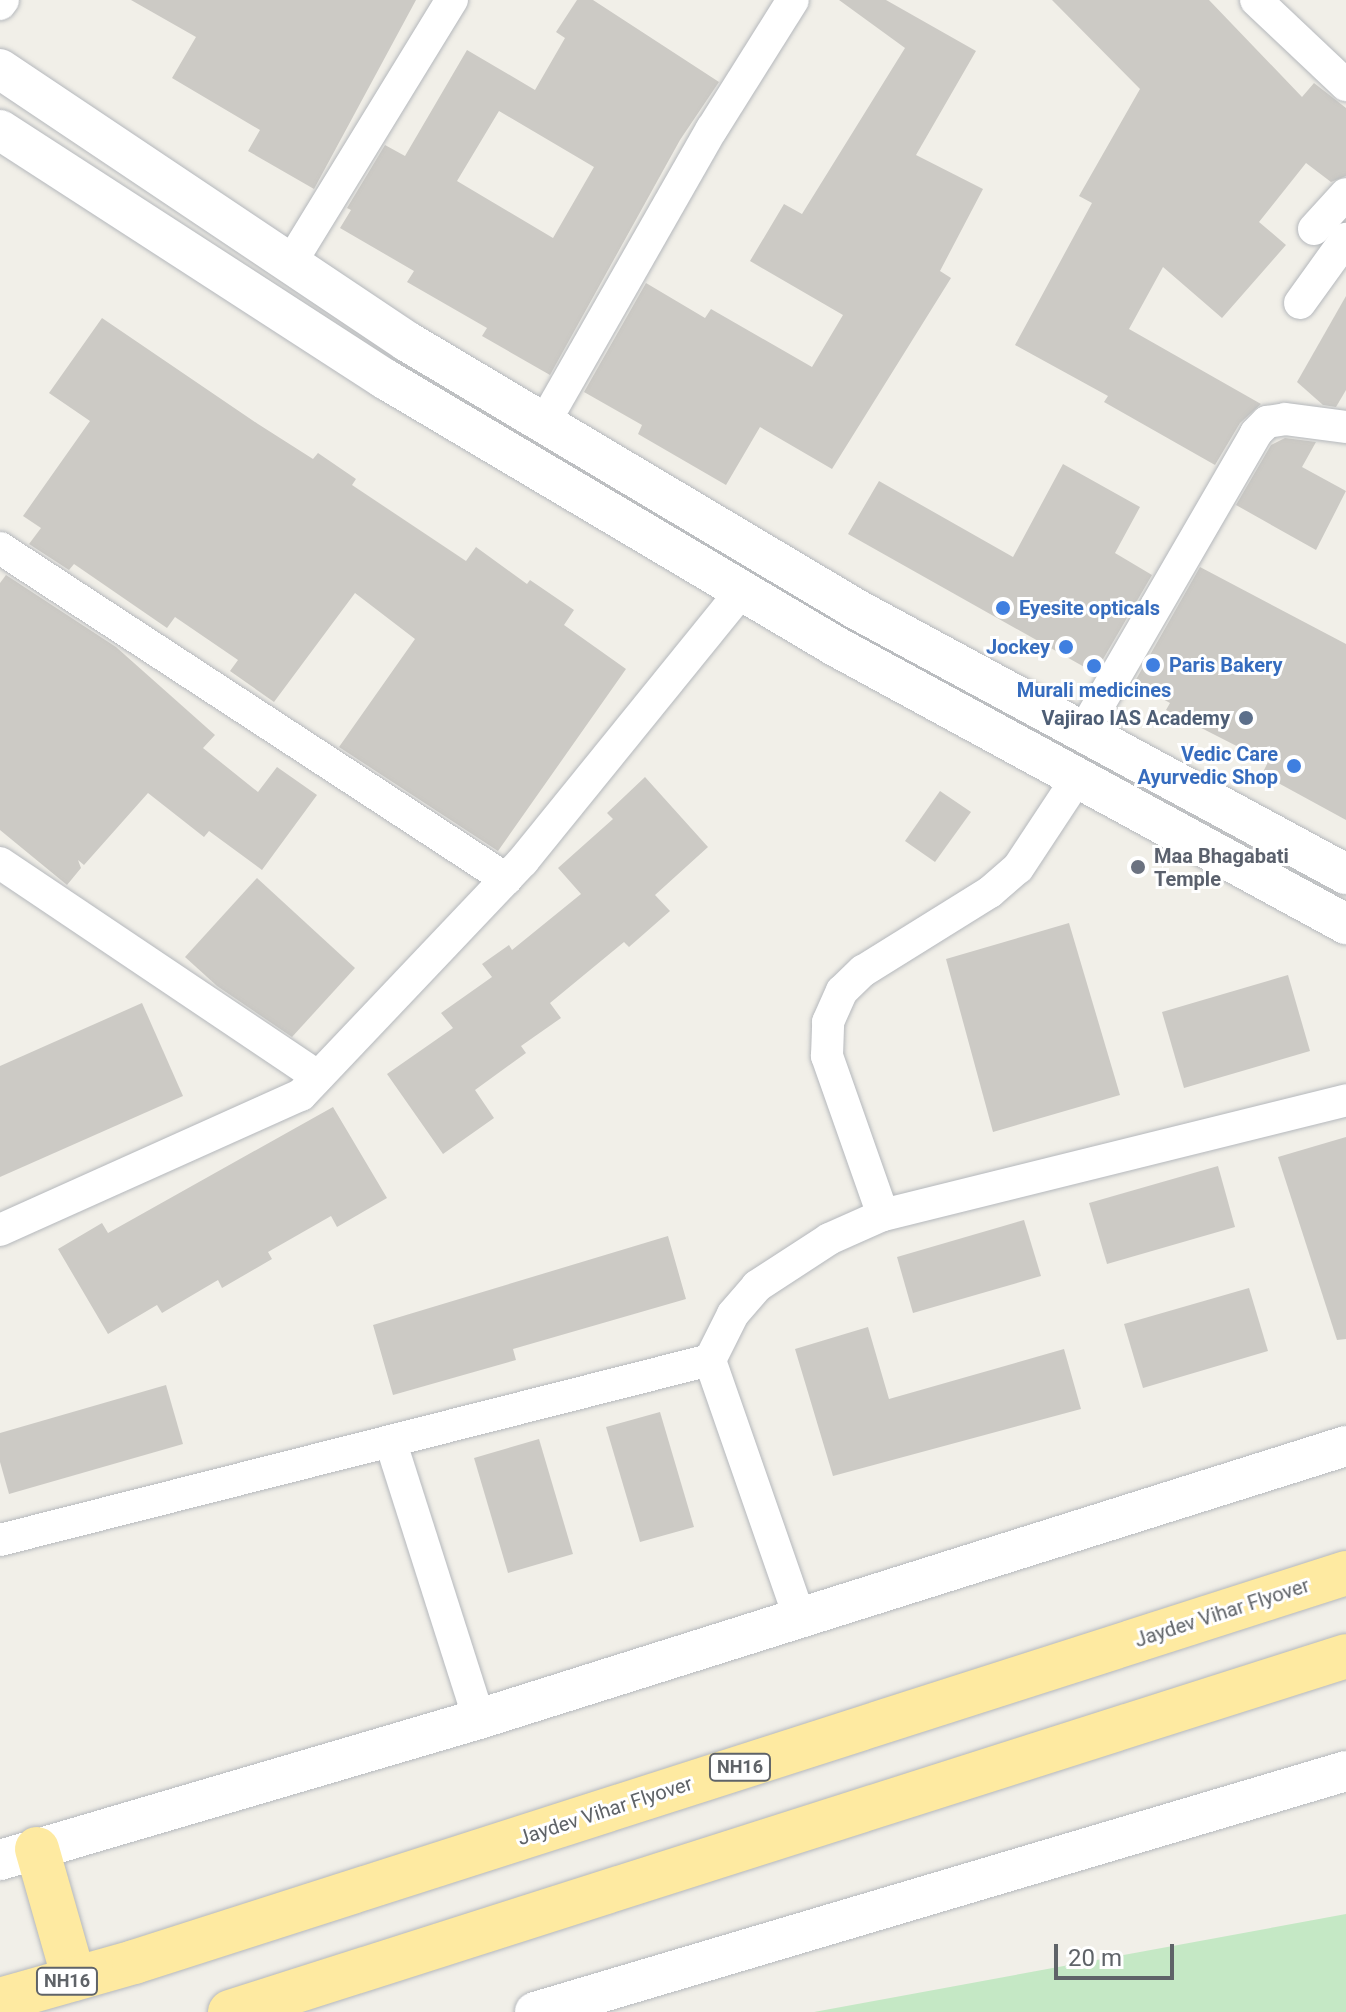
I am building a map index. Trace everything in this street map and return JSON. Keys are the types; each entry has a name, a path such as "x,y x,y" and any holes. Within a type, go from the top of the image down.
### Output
{"highway":[{"name":"Jaydev Vihar Flyover","path":"0,2000 134,1962 1346,1573"},
{"path":"230,2012 1346,1656"},
{"path":"18,1854 74,1979"}],"street":[{"path":"290,264 452,0"},
{"path":"544,423 712,129 793,0"},
{"path":"1256,0 1346,85"},
{"path":"0,69 408,342 856,609 1346,874"},
{"path":"0,130 385,379 742,591 1076,780 1346,924"},
{"path":"1314,229 1346,194"},
{"path":"1300,303 1346,239"},
{"path":"385,379 408,342"},
{"path":"1083,732 1256,433 1267,422 1285,419 1346,427"},
{"path":"0,548 506,879"},
{"path":"0,1230 301,1095 506,879 742,591"},
{"path":"883,1215 827,1056 828,1022 842,991 863,971 990,892 1018,868 1076,780"},
{"path":"0,863 318,1077"},
{"path":"0,894 32,885"},
{"path":"799,1616 710,1360 733,1314 757,1286 818,1245 883,1215 1346,1100"},
{"path":"0,1540 710,1360"},
{"path":"391,1443 479,1719"},
{"path":"18,1854 479,1719 1346,1446"},
{"path":"535,2012 1346,1771"}],"green space":[{"path":"1346,1914 1346,2012 814,2012"}],"building":[{"path":"131,0 416,0 314,189 248,151 260,130 172,78 196,37"},
{"path":"577,0 593,0 719,82 680,140 550,375 482,336 487,328 407,282 414,271 340,228 351,210 347,208 385,145 405,156 467,50 535,90 565,38 556,32","holes":["499,111 594,167 553,238 457,181"]},
{"path":"839,0 886,0 976,51 916,155 983,189 940,271 951,278 832,469 760,427 726,485 638,434 642,425 584,392 646,283 705,318 711,309 812,367 843,315 750,261 784,204 802,214 905,48"},
{"path":"1052,0 1209,0 1302,97 1314,83 1346,108 1346,176 1331,182 1306,163 1259,222 1286,245 1222,318 1163,267 1129,329 1261,404 1240,423 1215,465 1104,402 1108,396 1015,345 1092,203 1079,196 1140,89"},
{"path":"1346,296 1346,390 1336,407 1323,405 1297,382"},
{"path":"102,318 313,459 318,453 356,479 352,485 466,561 476,547 527,584 530,580 574,610 564,625 626,669 498,851 339,747 415,639 355,593 274,702 230,671 238,660 175,617 167,628 74,564 69,570 29,544 41,528 23,516 90,421 49,393"},
{"path":"1285,438 1316,442 1302,467 1346,491 1316,550 1236,505 1271,445"},
{"path":"1063,464 1140,507 1115,553 1152,575 1095,673 848,534 879,481 1013,557"},
{"path":"1200,567 1346,644 1346,820 1262,774 1268,762 1166,710 1170,703 1134,683"},
{"path":"6,575 116,647 215,735 203,748 258,792 277,767 317,795 262,870 209,831 204,837 148,793 84,865 78,860 81,868 67,885 0,830 0,583"},
{"path":"645,777 708,847 655,895 670,911 629,947 624,942 550,1003 561,1018 521,1046 526,1053 475,1090 494,1118 443,1154 387,1074 453,1028 441,1013 492,977 482,964 509,945 512,950 581,894 558,868 613,819 607,813"},
{"path":"940,791 971,812 935,862 905,841"},
{"path":"257,878 355,968 292,1037 217,986 185,957"},
{"path":"1069,923 1120,1095 993,1132 946,959"},
{"path":"1288,975 1310,1051 1184,1088 1162,1012"},
{"path":"142,1003 183,1096 0,1177 0,1066"},
{"path":"333,1107 387,1198 337,1227 331,1216 268,1252 272,1259 222,1288 218,1280 162,1313 157,1305 108,1334 58,1249 102,1223 108,1233"},
{"path":"1346,1137 1346,1339 1337,1340 1278,1157"},
{"path":"1218,1166 1235,1227 1107,1264 1089,1203"},
{"path":"1024,1220 1041,1276 913,1313 897,1257"},
{"path":"668,1236 686,1299 513,1349 516,1360 393,1395 373,1325"},
{"path":"1249,1288 1268,1351 1143,1388 1124,1324"},
{"path":"868,1327 889,1399 1064,1349 1081,1409 833,1476 795,1349"},
{"path":"166,1385 183,1444 9,1494 0,1462 0,1433"},
{"path":"660,1412 694,1527 640,1542 606,1427"},
{"path":"539,1439 573,1554 508,1573 474,1458"}],"place":[{"name":"Eyesite opticals","path":"1003,608"},
{"name":"Jockey","path":"1066,647"},
{"name":"Paris Bakery","path":"1153,665"},
{"name":"Murali medicines","path":"1094,666"},
{"name":"Vajirao IAS Academy","path":"1246,718"},
{"name":"Vedic Care Ayurvedic Shop","path":"1294,766"},
{"name":"Maa Bhagabati Temple","path":"1138,867"}]}
